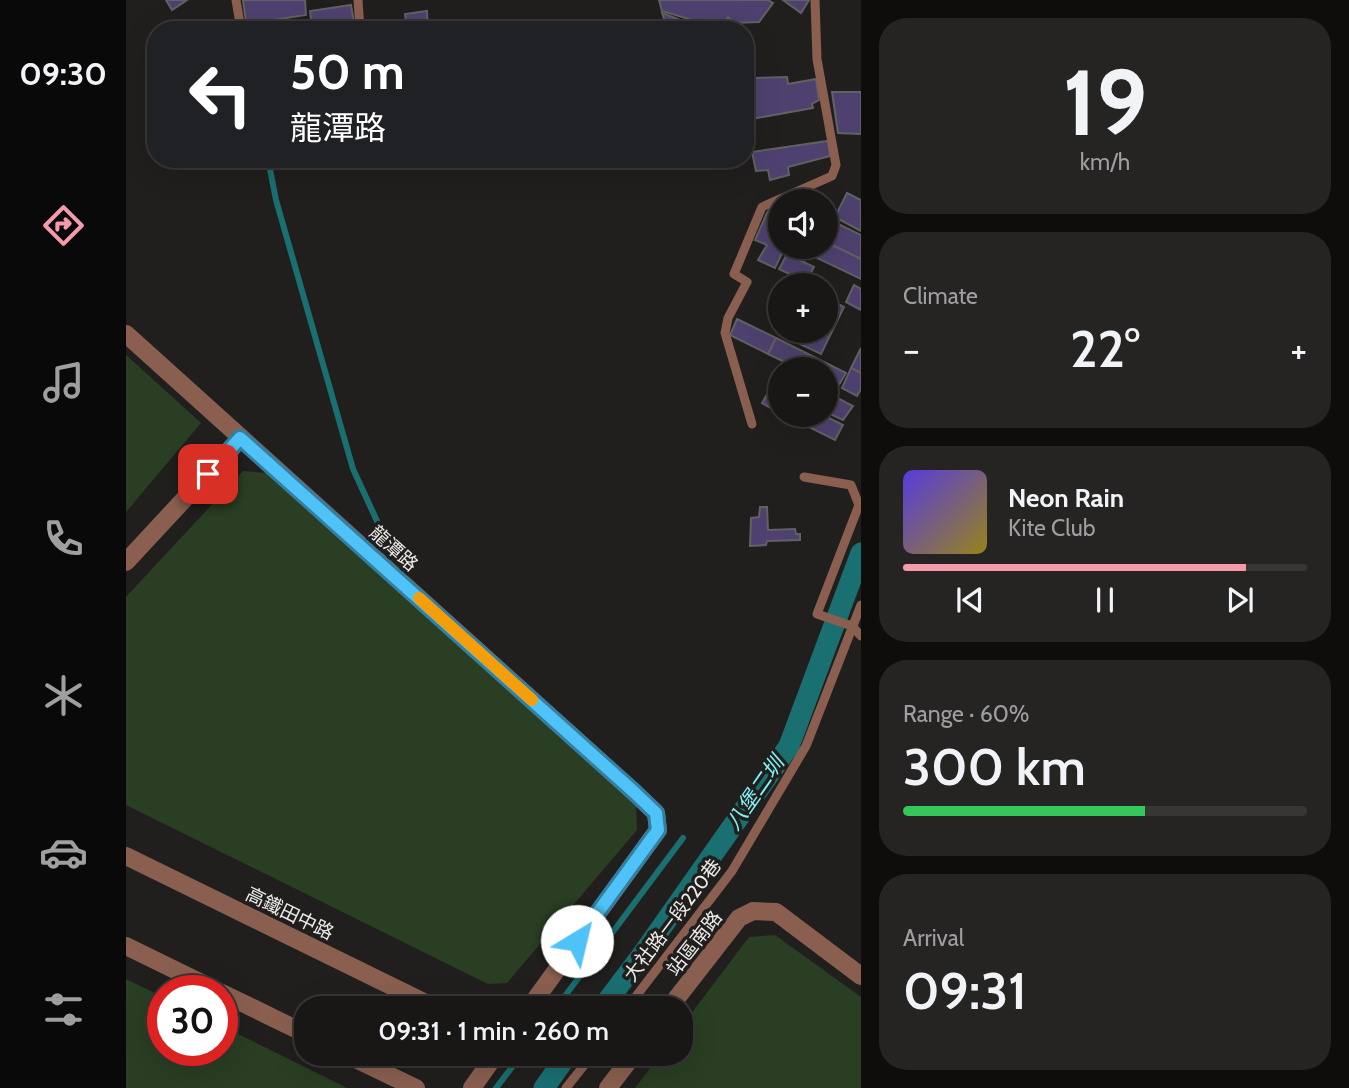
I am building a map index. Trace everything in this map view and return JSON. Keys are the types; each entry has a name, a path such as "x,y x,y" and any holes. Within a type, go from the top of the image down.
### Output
{"street":[{"name":"龍潭路","path":"126,334 656,813 658,830 538,996"},
{"path":"126,562 240,438"},
{"name":"高鐵田中路","path":"126,856 412,996"},
{"name":"站區南路","path":"678,996 739,918 753,911 776,912 861,975"},
{"path":"126,946 185,975"},
{"path":"238,1001 294,1028"},
{"path":"370,1066 416,1088"},
{"path":"472,1088 488,1066"},
{"path":"608,1088 625,1066"}],"lane":[{"path":"236,0 240,21"},
{"path":"358,0 359,21"},
{"path":"752,424 725,333 728,318 747,282 734,274 762,207 832,176 836,165 817,59 815,0"},
{"path":"804,477 851,485 859,505 817,614 852,626 861,635"},
{"name":"大社路一段220巷","path":"636,996 732,871 800,758 861,605"},
{"path":"566,1088 583,1066"}],"green space":[{"path":"126,355 201,423 126,512"},
{"path":"243,471 267,473 636,802 637,830 507,983 488,984 126,805 126,597"},
{"path":"775,935 861,997 861,1088 635,1088 652,1066 693,1066 693,1011 749,937"},
{"path":"126,979 147,989 147,1066 238,1066 238,1034 294,1062 294,1066 303,1066 347,1088 126,1088"}],"building":[{"path":"166,0 187,0 172,10"},
{"path":"243,0 305,0 306,15 273,21 246,21"},
{"path":"659,0 768,0 773,3 759,22 732,21 728,17 726,21 695,21 662,11"},
{"path":"783,0 809,0 801,13"},
{"path":"351,5 354,21 311,21 310,11"},
{"path":"427,11 428,21 406,21 405,14"},
{"path":"662,13 683,21 665,21"},
{"path":"787,77 788,84 816,79 819,100 812,104 813,108 754,119 754,78"},
{"path":"832,92 861,92 861,134 838,133"},
{"path":"828,141 830,156 788,167 789,175 770,180 768,170 756,171 754,152"},
{"path":"847,193 861,200 861,231 838,219 838,211"},
{"path":"767,213 768,259 779,259 775,268 758,260 767,245 755,240"},
{"path":"838,224 861,235 861,259 838,248"},
{"path":"838,248 861,259 861,279 819,259 838,259"},
{"path":"784,259 797,259 814,267 811,273 787,273 779,269"},
{"path":"854,285 861,289 861,310 846,302"},
{"path":"838,304 844,307 838,319"},
{"path":"737,319 768,334 768,343 774,343 768,354 730,335"},
{"path":"774,343 786,343 814,357 774,357 768,354"},
{"path":"801,343 826,343 821,354"},
{"path":"861,348 861,373 851,368"},
{"path":"851,368 861,373 861,389 857,396 842,388"},
{"path":"838,369 846,373 838,386"},
{"path":"768,393 768,406 762,403"},
{"path":"838,398 853,406 843,420 838,418"},
{"path":"838,422 843,425 835,440 809,427 838,427"},
{"path":"760,507 767,507 768,530 795,529 796,534 800,534 800,540 767,541 766,545 750,546 751,518 759,517"}],"waterway":[{"path":"270,168 276,200 353,469 389,547"},
{"name":"八堡二圳","path":"611,996 789,746 861,553"},
{"path":"565,996 683,838"},
{"path":"496,1088 513,1066"},
{"name":"八堡二圳","path":"544,1088 560,1066"}],"slow traffic":[{"path":"419,598 532,700"}],"route":[{"path":"208,474 240,438 656,813 658,830 577,941"}]}
